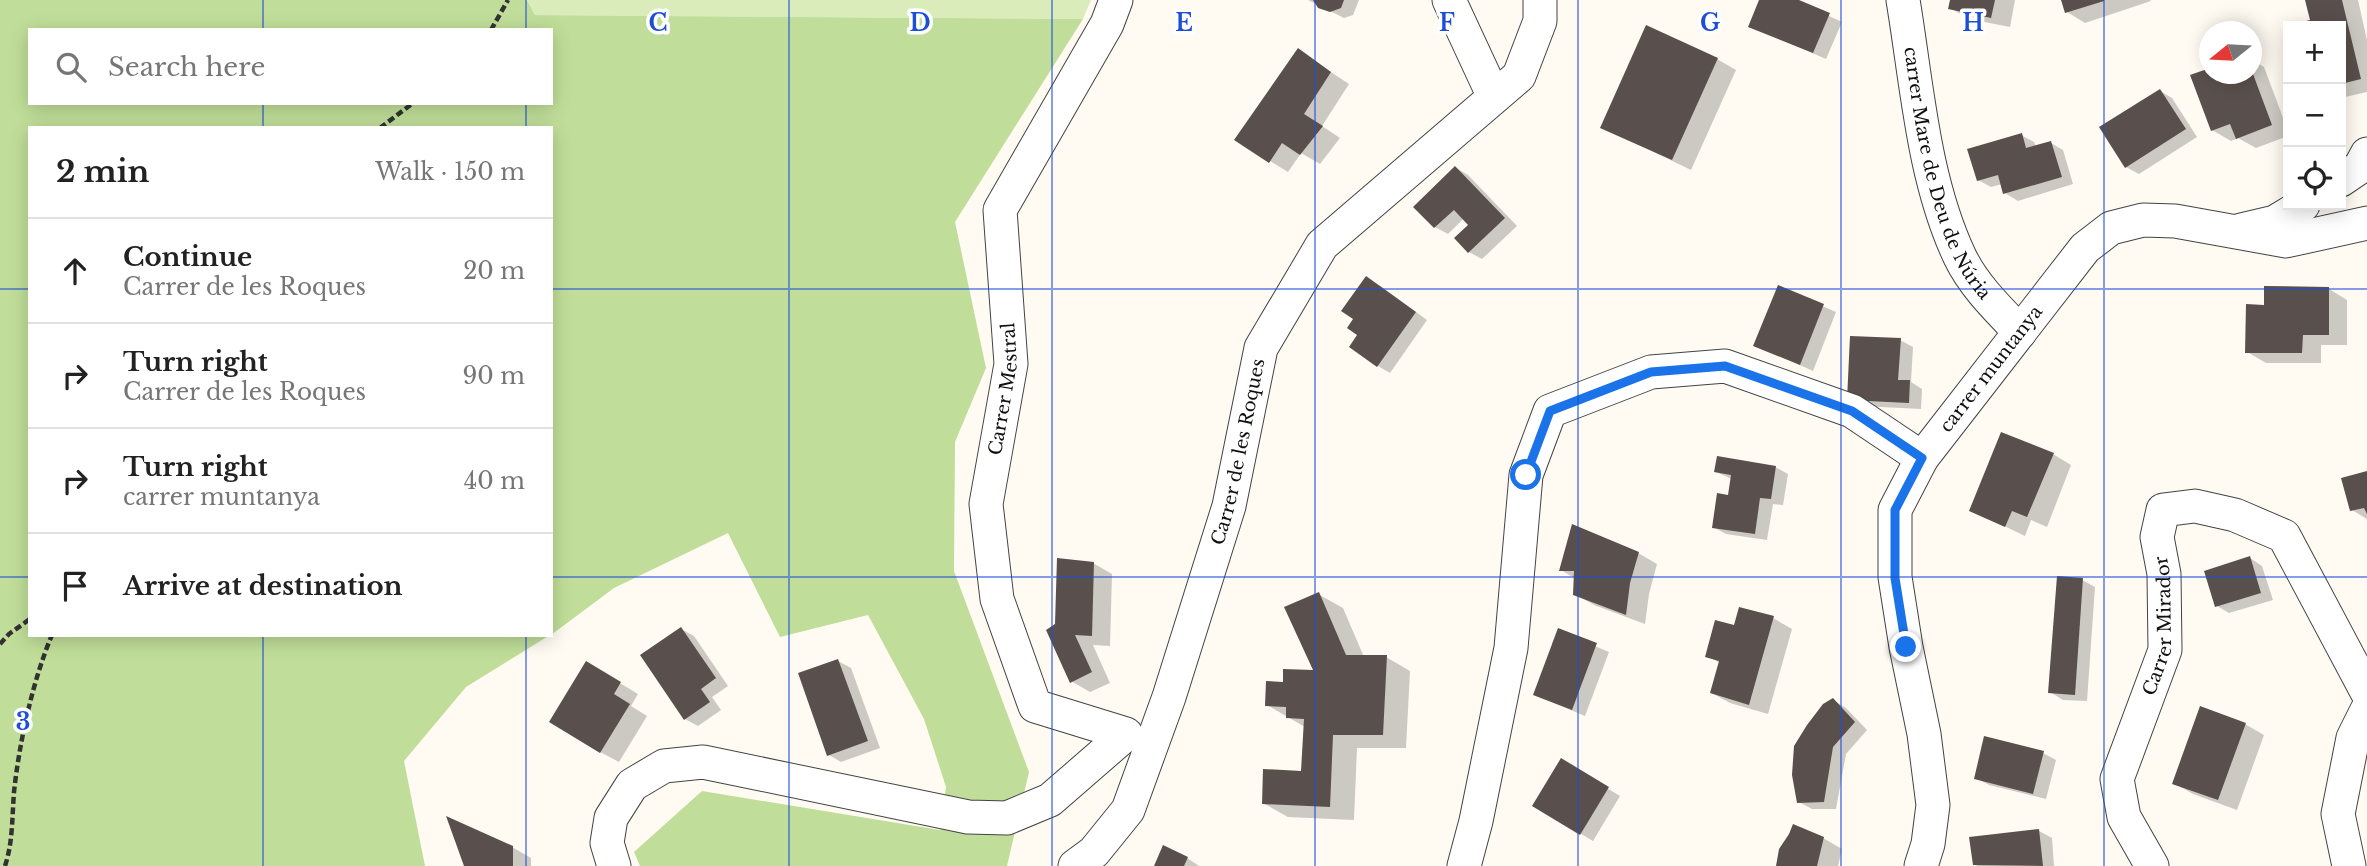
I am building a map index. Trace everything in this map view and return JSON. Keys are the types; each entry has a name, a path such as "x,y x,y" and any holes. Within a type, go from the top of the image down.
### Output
{"street":[{"name":"Carrer Mestral","path":"1116,0 1107,24 1000,210 1012,364 986,504 997,599 1035,706 1126,734"},
{"path":"1449,0 1494,97"},
{"name":"Carrer de les Roques","path":"1075,866 1094,852 1128,810 1169,696 1229,506 1261,348 1322,245 1519,76 1540,21 1540,0"},
{"name":"carrer Mare de Deu de Núria","path":"1903,0 1934,186 1961,258 1987,298 2020,332"},
{"path":"2346,177 2360,167 2367,154"},
{"path":"2238,231 2275,222 2295,210"},
{"name":"carrer muntanya","path":"1921,866 1928,844 1933,805 1924,734 1895,578 1895,510 1922,458 2084,248 2111,228 2143,220 2165,221 2286,241 2367,223"},
{"path":"1464,866 1476,821 1511,648 1526,475 1550,411 1651,372 1725,366 1852,411 1922,458"},
{"name":"Carrer Mirador","path":"2152,866 2124,817 2117,779 2165,650 2164,574 2157,537 2162,510 2195,506 2235,515 2284,536 2367,692"},
{"path":"614,866 607,843 611,817 632,785 664,766 703,762 968,817 1007,818 1050,800 1169,696"},
{"path":"2349,866 2338,814 2353,738 2367,710"}],"path":[{"path":"492,28 508,0"},
{"path":"383,126 410,105"},
{"path":"0,644 28,620"},
{"path":"5,866 12,830 20,750 38,676 51,637"}],"green space":[{"path":"0,0 527,0 535,15 1083,19 955,222 986,368 955,442 954,571 1029,772 1007,866 640,866 634,852 702,791 940,830 946,787 924,719 868,615 780,637 728,533 614,588 553,634 553,126 28,126 28,637 547,637 466,687 404,761 425,866 0,866"},
{"path":"527,0 1091,0 1083,19 535,15"}],"building":[{"path":"1313,0 1344,0 1341,8 1330,12 1318,8"},
{"path":"1759,0 1799,0 1830,13 1813,53 1748,27"},
{"path":"1950,0 1995,0 1991,18 1948,9"},
{"path":"2061,0 2104,0 2104,1 2065,13"},
{"path":"2305,0 2342,0 2361,79 2346,83 2346,21 2306,21 2310,20"},
{"path":"1646,25 1718,58 1672,160 1600,128"},
{"path":"1298,48 1331,72 1304,114 1323,126 1300,155 1282,143 1269,163 1234,140"},
{"path":"2199,72 2199,84 2257,84 2272,125 2236,139 2230,124 2211,131 2190,75"},
{"path":"2160,89 2186,129 2125,168 2099,127"},
{"path":"2022,133 2026,148 2051,141 2062,177 2003,194 1998,175 1977,181 1967,149"},
{"path":"1455,166 1505,218 1468,253 1454,238 1468,225 1454,210 1434,228 1413,207"},
{"path":"1366,276 1416,312 1377,367 1349,347 1357,335 1347,328 1353,319 1341,311"},
{"path":"1778,285 1824,304 1800,365 1753,346"},
{"path":"2264,286 2329,287 2329,335 2303,335 2302,353 2245,353 2246,304 2264,305"},
{"path":"1850,336 1901,338 1898,380 1910,380 1909,403 1847,400"},
{"path":"2001,432 2054,453 2027,517 2012,511 2005,527 1969,511"},
{"path":"1717,456 1776,466 1771,499 1760,498 1755,534 1712,528 1717,493 1728,495 1731,475 1714,472"},
{"path":"2367,471 2367,514 2364,508 2350,511 2341,478"},
{"path":"1572,524 1639,552 1630,583 1626,615 1573,595 1574,571 1559,571"},
{"path":"2250,556 2261,593 2215,607 2204,571"},
{"path":"1057,558 1094,562 1092,636 1075,635 1092,672 1070,683 1046,630 1055,624"},
{"path":"2057,576 2083,578 2075,695 2048,693"},
{"path":"1319,592 1346,655 1387,655 1383,735 1333,735 1330,807 1262,804 1263,769 1301,771 1304,719 1286,718 1286,707 1265,706 1266,681 1283,682 1283,669 1313,670 1284,607"},
{"path":"1739,607 1774,616 1749,705 1710,693 1719,661 1705,657 1715,620 1734,625"},
{"path":"681,627 716,678 701,689 710,702 684,720 640,655"},
{"path":"1558,628 1597,643 1572,710 1533,695"},
{"path":"838,659 868,741 827,756 798,673"},
{"path":"586,661 621,682 614,694 630,704 600,753 549,722"},
{"path":"1833,698 1855,722 1833,747 1824,802 1797,803 1792,775 1794,746 1823,704"},
{"path":"2200,706 2246,723 2218,800 2172,784"},
{"path":"1984,736 2044,751 2033,794 1974,779"},
{"path":"1561,758 1609,787 1580,835 1532,806"},
{"path":"446,816 513,846 513,866 464,866"},
{"path":"1793,824 1824,837 1817,866 1776,866 1779,849"},
{"path":"2039,829 2043,866 1973,865 1969,837"},
{"path":"1163,845 1188,857 1184,866 1154,866"}],"route":[{"path":"1526,475 1550,411 1651,372 1725,366 1852,411 1922,458 1895,510 1895,578 1906,647"}]}
